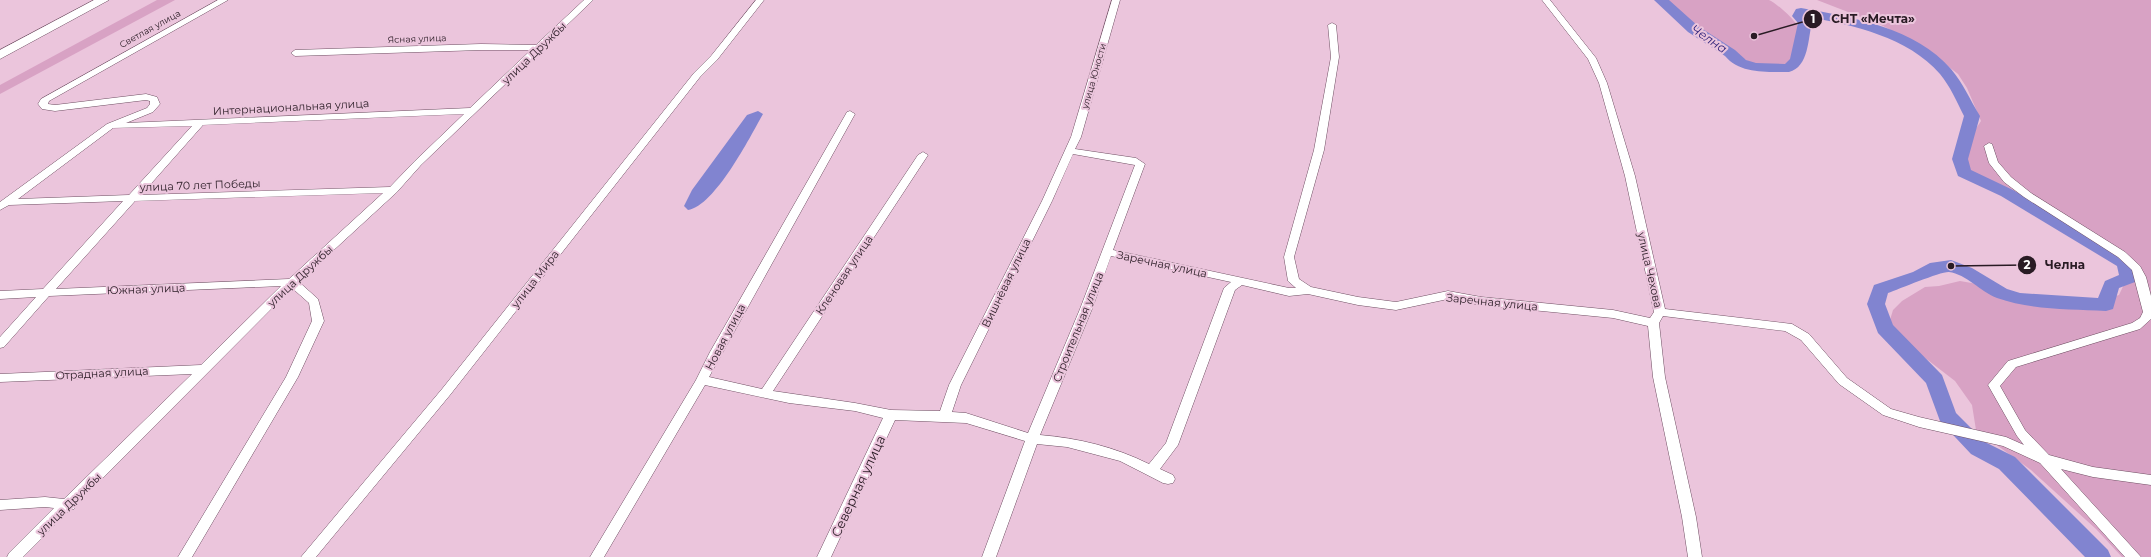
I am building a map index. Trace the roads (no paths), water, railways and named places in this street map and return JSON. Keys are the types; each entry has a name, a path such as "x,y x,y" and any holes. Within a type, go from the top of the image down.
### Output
{"main road":[{"path":"0,55 103,0"}],"street":[{"name":"Светлая улица","path":"110,126 150,110 155,104 154,99 146,97 55,108 45,107 43,104 46,99 224,0"},
{"name":"улица Дружбы","path":"14,557 69,505 292,282 393,190 418,163 589,0"},
{"name":"улица Мира","path":"308,557 446,392 687,87 714,58 760,0"},
{"name":"улица Юности","path":"1070,151 1076,137 1116,0"},
{"name":"улица Чехова","path":"1546,0 1592,58 1603,83 1630,176 1638,218 1651,266 1660,312 1653,323 1660,377 1689,517 1695,557"},
{"name":"Заречная улица","path":"1308,290 1294,281 1289,257 1319,150 1335,56 1332,25"},
{"name":"Ясная улица","path":"295,53 481,47 540,48"},
{"name":"Интернациональная улица","path":"110,126 473,111"},
{"name":"Новая улица","path":"597,557 702,380 716,352 850,114"},
{"path":"0,344 200,123"},
{"path":"4,205 110,126"},
{"path":"1989,146 1988,154 2006,179 2028,196 2114,250 2136,269 2149,312 2145,320 2136,326 2012,364 1994,384 2021,432 2134,557"},
{"name":"Строительная улица","path":"989,557 1032,439 1086,309 1139,162 1070,151"},
{"name":"Вишнёвая улица","path":"945,416 955,385 1070,151"},
{"name":"Кленовая улица","path":"765,394 923,155"},
{"name":"улица 70 лет Победы","path":"4,205 393,190"},
{"name":"Заречная улица","path":"1107,252 1190,269 1289,292 1308,290 1358,301 1396,306 1448,295 1481,301 1613,314 1653,323"},
{"path":"1152,469 1172,445 1230,288 1240,281"},
{"path":"185,557 292,377 318,321 314,302 292,282"},
{"name":"Южная улица","path":"0,295 292,282"},
{"path":"1660,312 1788,327 1805,337 1843,381 1887,412 2006,442 2044,459 2093,472 2151,480"},
{"name":"Отрадная улица","path":"0,378 204,369"},
{"path":"702,380 789,399 855,407 891,415 966,418 1032,439 1067,442 1116,455 1152,469 1168,479"},
{"name":"Северная улица","path":"824,557 891,415"},
{"path":"0,505 45,502 69,505"}],"water":[{"path":"758,111 763,114 731,169 709,197 698,206 688,210 684,206 692,190 747,115"}],"waterway":[{"name":"Челна","path":"1661,0 1693,29 1730,53 1735,59 1741,63 1756,67 1789,68 1797,60 1805,22 1799,16 1801,12 1876,29 1912,45 1941,67 1954,83 1972,116 1960,159 1964,173 2007,193 2125,263 2129,278 2111,285 2106,305 2019,299 2001,293 1966,272 1951,266 1936,267 1919,276 1880,289 1876,304 1885,328 1935,380 1947,416 1978,448 2007,463 2100,557"}],"place":[{"name":"СНТ «Мечта»","path":"1754,36"},
{"name":"Челна","path":"1951,266"}]}
